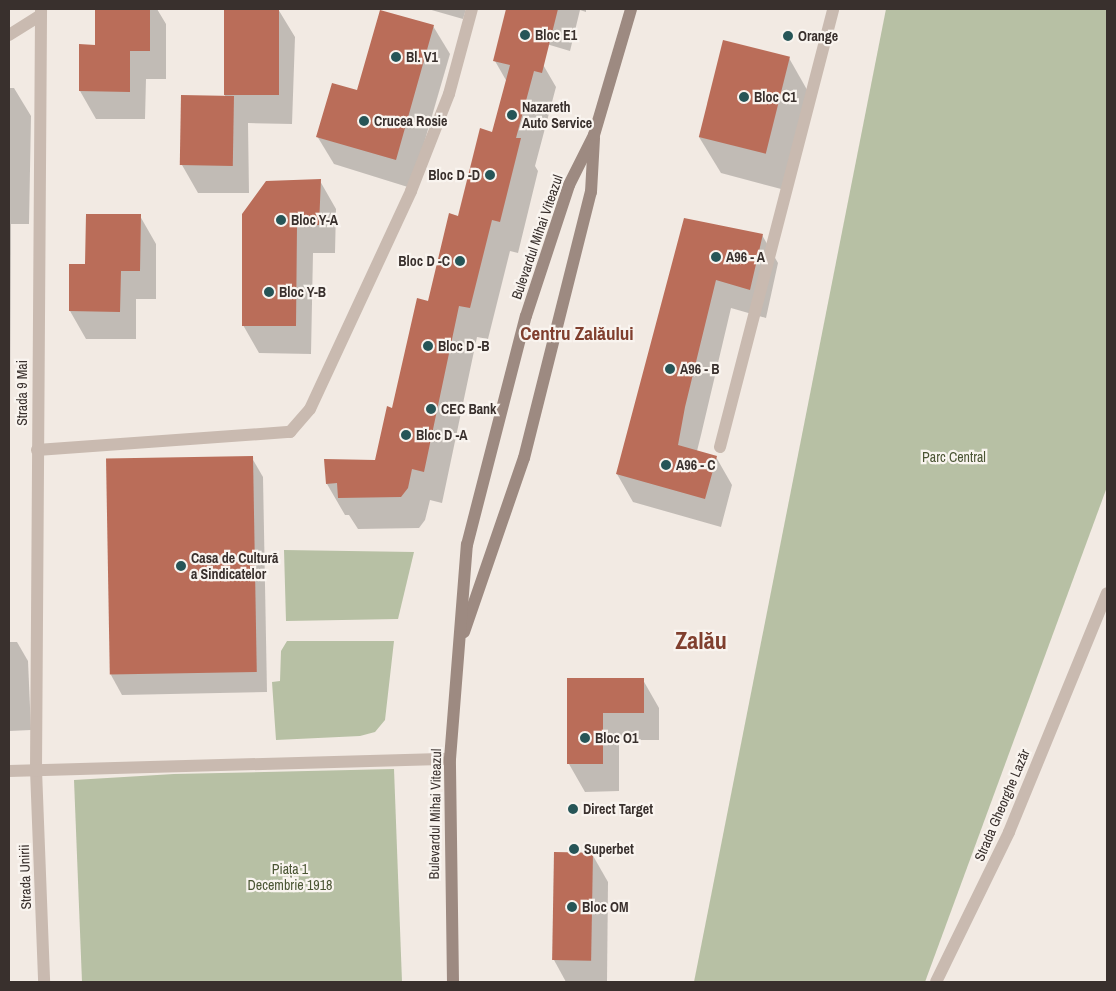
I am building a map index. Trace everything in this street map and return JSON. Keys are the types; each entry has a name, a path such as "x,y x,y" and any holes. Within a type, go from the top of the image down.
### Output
{"main road":[{"name":"Bulevardul Mihai Viteazul","path":"459,645 524,458 591,192 594,136 630,9"},
{"name":"Bulevardul Mihai Viteazul","path":"453,982 450,759 468,545 493,437 555,224 579,161 594,136"}],"street":[{"path":"37,450 290,432 310,409 411,191 449,94 470,9"},
{"path":"720,447 833,9"},
{"path":"9,35 41,12"},
{"name":"Strada 9 Mai","path":"36,770 41,12"},
{"name":"Strada Gheorghe Lazăr","path":"936,982 1009,832 1107,593"},
{"name":"Strada Gheorghe Lazăr","path":"1088,637 1107,618"},
{"path":"9,771 450,759"},
{"name":"Strada Unirii","path":"36,770 44,982"}],"green space":[{"name":"Parc Central","path":"886,9 1107,9 1107,487 925,982 694,982"},
{"path":"284,550 414,552 398,619 286,621"},
{"path":"287,641 394,641 385,720 375,732 360,736 276,740 272,682 280,681 281,651"},
{"name":"Piața 1 Decembrie 1918","path":"394,769 402,982 82,982 74,780 174,774"}],"building":[{"path":"95,9 150,9 150,51 130,51 130,92 79,91 79,44 95,45"},
{"path":"224,9 279,9 279,95 224,95"},
{"path":"506,9 558,9 542,73 534,71 516,138 521,138 500,222 492,220 470,308 459,306 424,472 412,469 408,488 401,497 338,498 337,483 326,484 324,459 375,460 387,406 392,408 417,298 428,301 449,213 458,216 480,128 492,132 510,65 493,61"},
{"path":"380,10 434,25 396,160 316,137 332,83 357,90"},
{"name":"Bloc C1","path":"723,40 790,57 766,154 699,137"},
{"path":"181,95 234,96 233,166 180,165"},
{"path":"321,179 319,225 297,226 296,326 242,326 242,214 266,181"},
{"path":"86,214 141,214 140,271 121,271 120,312 69,311 69,264 85,264"},
{"path":"684,218 763,234 750,290 716,280 685,407 678,445 717,456 705,499 616,474"},
{"name":"Casa de Cultură a Sindicatelor","path":"253,456 257,672 110,675 106,459"},
{"name":"Bloc O1","path":"567,678 644,678 644,713 603,713 603,764 567,764"},
{"name":"Bloc OM","path":"554,852 593,853 591,961 552,960"}],"place":[{"name":"Bloc E1","path":"525,35"},
{"name":"Orange","path":"788,36"},
{"name":"Bl. V1","path":"396,57"},
{"name":"Bloc C1","path":"744,97"},
{"name":"Nazareth Auto Service","path":"512,115"},
{"name":"Crucea Rosie","path":"364,121"},
{"name":"Bloc D -D","path":"490,175"},
{"name":"Bloc Y-A","path":"281,220"},
{"name":"A96 - A","path":"716,257"},
{"name":"Bloc D -C","path":"460,261"},
{"name":"Bloc Y-B","path":"269,292"},
{"name":"Bloc D -B","path":"428,346"},
{"name":"A96 - B","path":"670,369"},
{"name":"CEC Bank","path":"431,409"},
{"name":"Bloc D -A","path":"406,435"},
{"name":"A96 - C","path":"666,465"},
{"name":"Casa de Cultură a Sindicatelor","path":"181,566"},
{"name":"Bloc O1","path":"585,738"},
{"name":"Direct Target","path":"573,809"},
{"name":"Superbet","path":"574,849"},
{"name":"Bloc OM","path":"572,907"}],"district":[{"name":"Centru Zalăului","path":"577,334"},
{"name":"Zalău","path":"701,641"}]}
